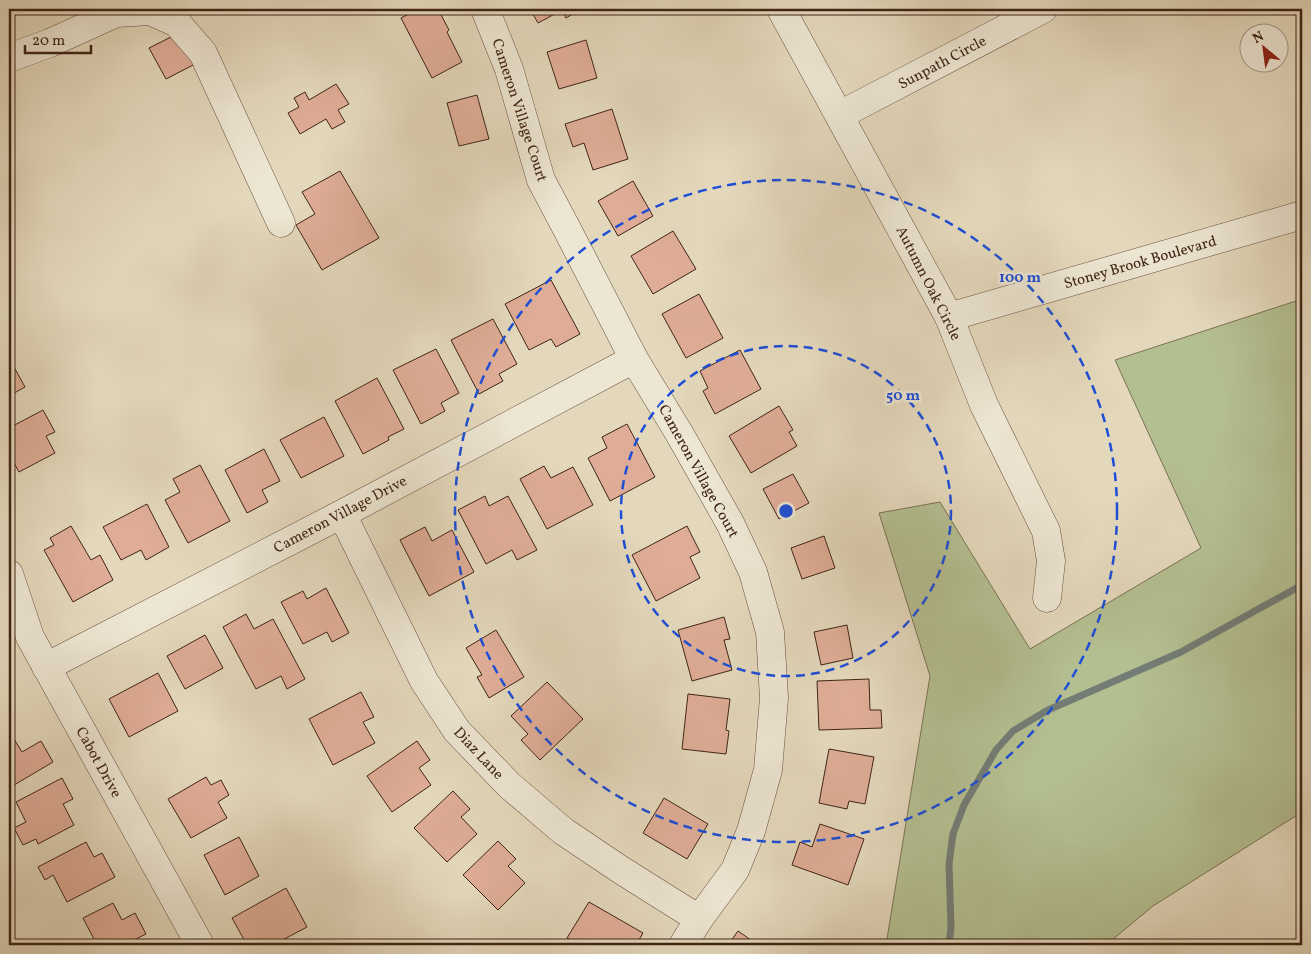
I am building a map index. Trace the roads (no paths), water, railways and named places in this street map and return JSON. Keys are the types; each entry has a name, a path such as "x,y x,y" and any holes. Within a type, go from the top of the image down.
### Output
{"street":[{"name":"Cameron Village Court","path":"485,9 509,68 541,180 634,359 730,523 753,572 770,632 774,698 768,770 750,830 735,870 699,919 683,945"},
{"name":"Autumn Oak Circle","path":"781,9 949,317 984,405 1046,531 1051,561 1046,598"},
{"name":"Sunpath Circle","path":"840,116 1043,9"},
{"path":"9,58 50,43 116,13 150,11 177,23 203,53 281,222"},
{"name":"Stoney Brook Boulevard","path":"949,317 1302,215"},
{"name":"Cameron Village Drive","path":"46,666 342,514 634,359"},
{"name":"Diaz Lane","path":"342,514 424,681 457,731 509,785 563,831 699,919"},
{"name":"Cabot Drive","path":"9,574 30,637 200,945"}],"waterway":[{"path":"949,945 951,927 949,864 953,834 964,805 996,750 1013,731 1048,710 1181,652 1302,585"}]}
